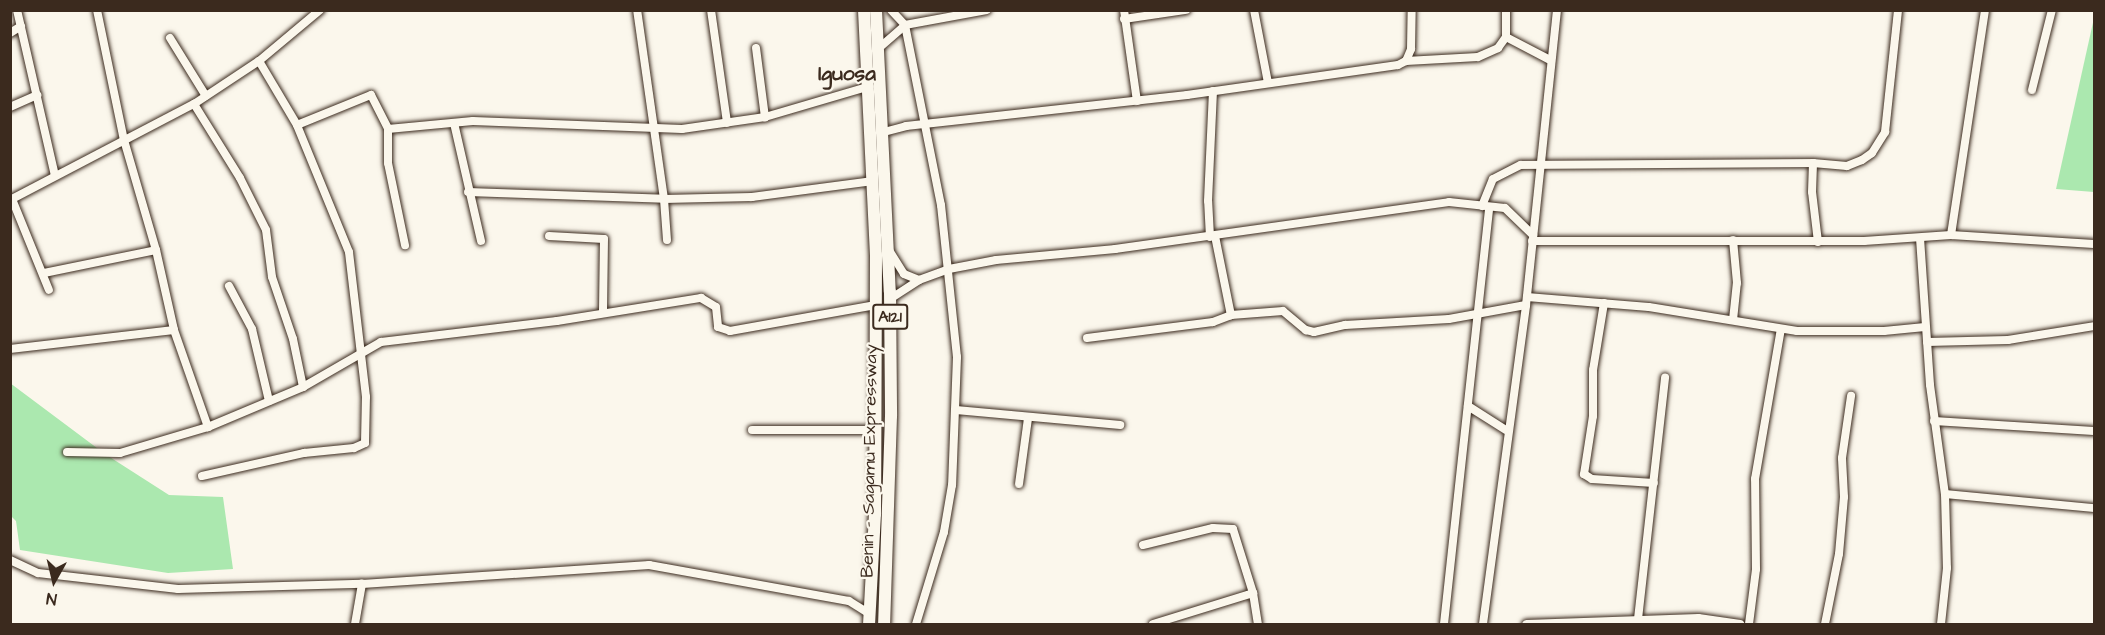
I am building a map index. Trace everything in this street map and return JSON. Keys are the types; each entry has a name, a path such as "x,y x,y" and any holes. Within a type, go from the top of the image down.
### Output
{"highway":[{"name":"A121","path":"864,10 870,86 876,305 870,619"},
{"name":"Benin - Sagamu Expressway","path":"876,10 884,132 890,299 891,416 884,624"}],"street":[{"path":"17,10 55,176"},
{"path":"97,10 124,140 156,250 174,330 208,427"},
{"path":"50,290 11,200 194,104 259,62 320,10"},
{"path":"637,10 668,240"},
{"path":"711,10 727,123"},
{"path":"891,10 905,25 949,269 957,357 952,485 944,532 916,624"},
{"path":"879,48 905,25 987,10"},
{"path":"1137,100 1124,15 1186,10"},
{"path":"1254,10 1268,83"},
{"path":"1406,61 1411,49 1412,10"},
{"path":"884,132 924,125 1213,91 1406,61 1478,57 1498,48 1506,37 1506,10"},
{"path":"1483,624 1506,430 1527,301 1532,238 1542,164 1550,60 1557,10"},
{"path":"1444,624 1489,184 1502,171 1542,164 1813,163 1847,166 1863,160 1872,153 1885,132 1898,10"},
{"path":"1951,235 1985,10"},
{"path":"2032,90 2052,10"},
{"path":"10,33 21,26"},
{"path":"1506,37 1550,60"},
{"path":"170,38 206,96"},
{"path":"756,48 765,117"},
{"path":"202,476 304,453 360,447 366,436 366,407 349,252 297,125 259,62"},
{"path":"388,129 473,121 652,129 727,123 765,117 870,86"},
{"path":"1213,91 1208,201 1227,308 1232,315"},
{"path":"297,125 368,94 376,101 388,129 388,164 405,245"},
{"path":"10,107 37,95"},
{"path":"194,104 240,177 266,230 272,277 293,339 303,387"},
{"path":"454,123 481,241"},
{"path":"1813,163 1812,192 1818,242"},
{"path":"468,192 664,199 752,197 873,181"},
{"path":"890,299 918,280 949,269 1213,236 1374,210 1449,202 1505,208 1532,238 1818,242 1951,235 2094,244"},
{"path":"549,236 603,239 603,312"},
{"path":"1920,238 1925,327 1934,421 1945,494 1947,568 1941,624"},
{"path":"1733,240 1737,283 1733,320"},
{"path":"888,249 904,274 918,280"},
{"path":"44,273 156,250"},
{"path":"229,286 252,329 268,401"},
{"path":"67,452 120,453 208,427 303,387 381,342 557,321 701,298 716,307 718,327 730,331 876,305"},
{"path":"1087,338 1213,322 1232,315 1283,311 1306,330 1314,332 1345,324 1477,315 1527,301 1604,303 1733,320 1781,329 1884,331 1925,327"},
{"path":"1604,303 1593,370 1593,416 1584,474 1592,479 1654,483"},
{"path":"1927,342 1999,341 2094,326"},
{"path":"1749,624 1756,569 1755,479 1781,329"},
{"path":"10,349 174,330"},
{"path":"1638,619 1665,378"},
{"path":"1825,624 1839,554 1844,497 1842,458 1851,396"},
{"path":"1468,406 1506,430"},
{"path":"956,410 1120,425"},
{"path":"1019,484 1028,418"},
{"path":"1934,421 2094,431"},
{"path":"752,430 875,430"},
{"path":"1945,494 2094,508"},
{"path":"1143,545 1213,528 1233,529 1253,593 1258,624"},
{"path":"10,560 38,573 178,589 362,584 649,565 849,601 870,619"},
{"path":"355,624 362,584"},
{"path":"1153,624 1253,593"},
{"path":"1526,624 1698,618 1740,624"}],"green space":[{"path":"2094,18 2094,192 2056,189"},
{"path":"10,383 105,454 169,495 223,497 233,569 168,573 20,550 16,521 11,516"}],"district":[{"name":"Iguosa","path":"847,74"}]}
